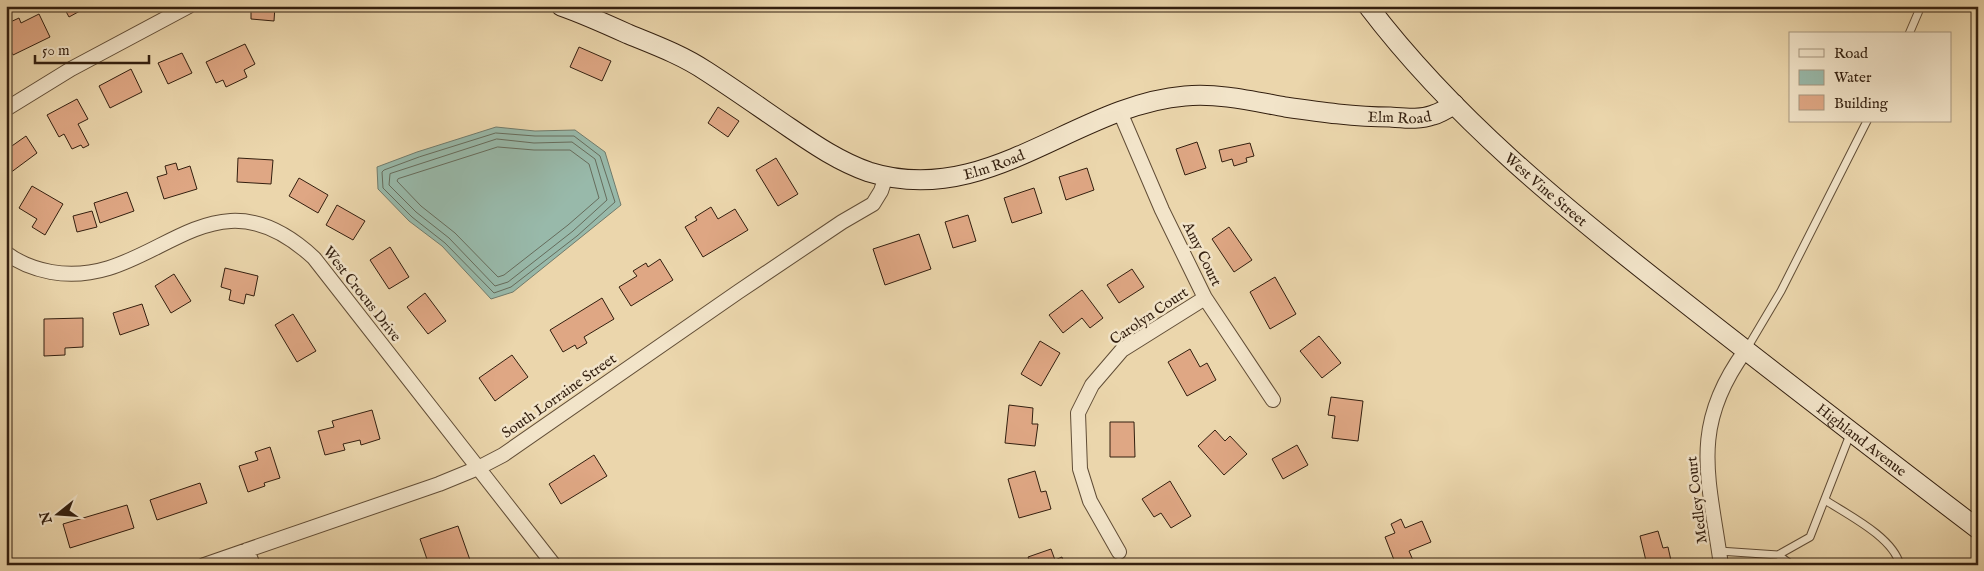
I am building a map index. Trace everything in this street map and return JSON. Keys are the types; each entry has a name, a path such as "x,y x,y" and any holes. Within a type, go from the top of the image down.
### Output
{"street":[{"path":"6,109 71,69 189,6"},
{"name":"Elm Road","path":"561,6 678,56 704,70 844,162 886,176 924,180 952,178 980,171 1032,152 1120,112 1159,99 1212,95 1359,117 1420,118 1433,116 1454,104"},
{"name":"West Vine Street","path":"1368,6 1387,32 1454,104 1546,190 1604,239 1745,351"},
{"name":"Amy Court","path":"1120,112 1162,210 1205,298 1273,400"},
{"name":"South Lorraine Street","path":"204,565 439,484 478,468 503,455 738,292 842,222 873,204 881,191 886,176"},
{"name":"West Crocus Drive","path":"6,253 42,271 77,275 95,272 130,261 179,235 213,223 231,221 250,222 267,226 284,234 300,244 314,258 554,565"},
{"name":"Carolyn Court","path":"1119,552 1090,501 1080,469 1078,414 1092,385 1122,350 1205,298"},
{"name":"Highland Avenue","path":"1745,351 1978,529"},
{"name":"Medley Court","path":"1720,558 1707,466 1708,429 1712,412 1723,386 1745,351"},
{"path":"247,550 253,565"}],"lane":[{"path":"1910,32 1922,6"},
{"path":"1745,351 1781,291 1866,122"},
{"path":"1720,558 1778,555 1810,537 1851,432"},
{"path":"1825,500 1871,530 1889,546 1900,565"},
{"path":"1778,555 1792,565"}],"water":[{"path":"496,127 535,131 575,130 605,152 621,205 513,292 491,299 442,246 409,221 378,189 377,167"}],"building":[{"path":"63,6 89,6 69,17"},
{"path":"251,6 275,6 274,21 251,19"},
{"path":"39,14 50,37 13,55 6,41 6,35 9,34 6,24 19,18 21,23"},
{"path":"245,44 255,64 244,70 247,77 226,87 223,80 216,83 206,62"},
{"path":"579,47 611,61 602,81 570,67"},
{"path":"182,53 192,73 168,84 158,63"},
{"path":"131,69 142,92 110,108 99,86"},
{"path":"77,99 88,119 78,124 89,145 83,148 81,145 72,149 64,134 59,137 47,115"},
{"path":"718,107 739,121 728,137 708,123"},
{"path":"26,136 37,153 6,176 6,146 9,148"},
{"path":"1197,142 1206,168 1185,175 1176,149"},
{"path":"1250,143 1254,156 1246,158 1247,162 1234,166 1232,159 1222,162 1219,150"},
{"path":"238,158 273,160 271,184 237,182"},
{"path":"776,158 798,194 778,206 756,170"},
{"path":"176,163 178,170 190,166 197,189 164,199 157,177 167,174 165,166"},
{"path":"1087,168 1094,190 1066,200 1059,177"},
{"path":"299,178 328,195 318,213 289,196"},
{"path":"32,186 63,204 45,235 32,227 37,219 19,208"},
{"path":"1034,188 1042,213 1012,223 1004,198"},
{"path":"127,192 134,211 100,223 94,203"},
{"path":"337,205 365,221 353,240 326,225"},
{"path":"711,207 718,219 735,209 748,230 703,257 685,227 697,220 695,217"},
{"path":"92,211 97,227 77,232 73,216"},
{"path":"968,215 976,241 953,248 945,222"},
{"path":"1229,227 1252,260 1234,272 1212,239"},
{"path":"919,234 931,269 885,285 873,249"},
{"path":"390,247 409,277 389,289 370,260"},
{"path":"660,259 673,280 631,306 619,287 637,276 633,271 646,263 648,267"},
{"path":"225,268 258,276 254,296 246,294 244,304 229,300 231,290 221,287"},
{"path":"1132,269 1144,287 1119,303 1107,285"},
{"path":"174,274 191,301 171,313 155,286"},
{"path":"1275,277 1296,314 1270,329 1250,292"},
{"path":"1082,290 1103,318 1090,328 1082,318 1063,333 1049,315"},
{"path":"425,293 446,321 428,334 407,307"},
{"path":"602,298 614,319 584,337 587,343 577,349 575,345 563,352 550,330"},
{"path":"142,304 149,325 120,335 113,313"},
{"path":"293,314 316,351 297,362 275,325"},
{"path":"83,318 83,347 65,348 65,355 44,356 44,319"},
{"path":"1319,336 1341,363 1322,378 1300,351"},
{"path":"1040,341 1060,353 1041,386 1021,374"},
{"path":"1190,349 1200,367 1207,363 1216,380 1187,396 1168,362"},
{"path":"512,355 528,377 495,401 479,378"},
{"path":"1331,397 1363,401 1358,441 1332,438 1335,416 1328,415"},
{"path":"1009,405 1033,408 1032,424 1038,424 1035,446 1005,443"},
{"path":"372,410 380,439 361,445 360,440 343,444 345,450 325,455 318,431 334,427 332,421"},
{"path":"1110,422 1134,422 1135,457 1110,457"},
{"path":"1215,430 1225,441 1230,436 1247,454 1224,475 1198,446"},
{"path":"1297,445 1308,465 1283,479 1272,459"},
{"path":"270,447 280,478 264,483 265,486 248,492 239,466 258,460 255,452"},
{"path":"594,455 607,476 561,504 549,484"},
{"path":"1035,471 1041,492 1046,491 1051,509 1019,518 1008,479"},
{"path":"1170,481 1191,516 1171,528 1161,513 1154,517 1142,499"},
{"path":"200,483 207,503 157,520 150,500"},
{"path":"127,505 134,528 70,548 63,524"},
{"path":"1401,519 1405,528 1422,521 1431,542 1409,551 1415,565 1396,565 1385,537 1395,533 1391,524"},
{"path":"458,526 470,560 457,565 429,565 420,539"},
{"path":"1658,531 1663,548 1668,547 1672,565 1647,565 1640,536"},
{"path":"1051,549 1055,560 1062,557 1064,565 1031,565 1028,557"}]}
